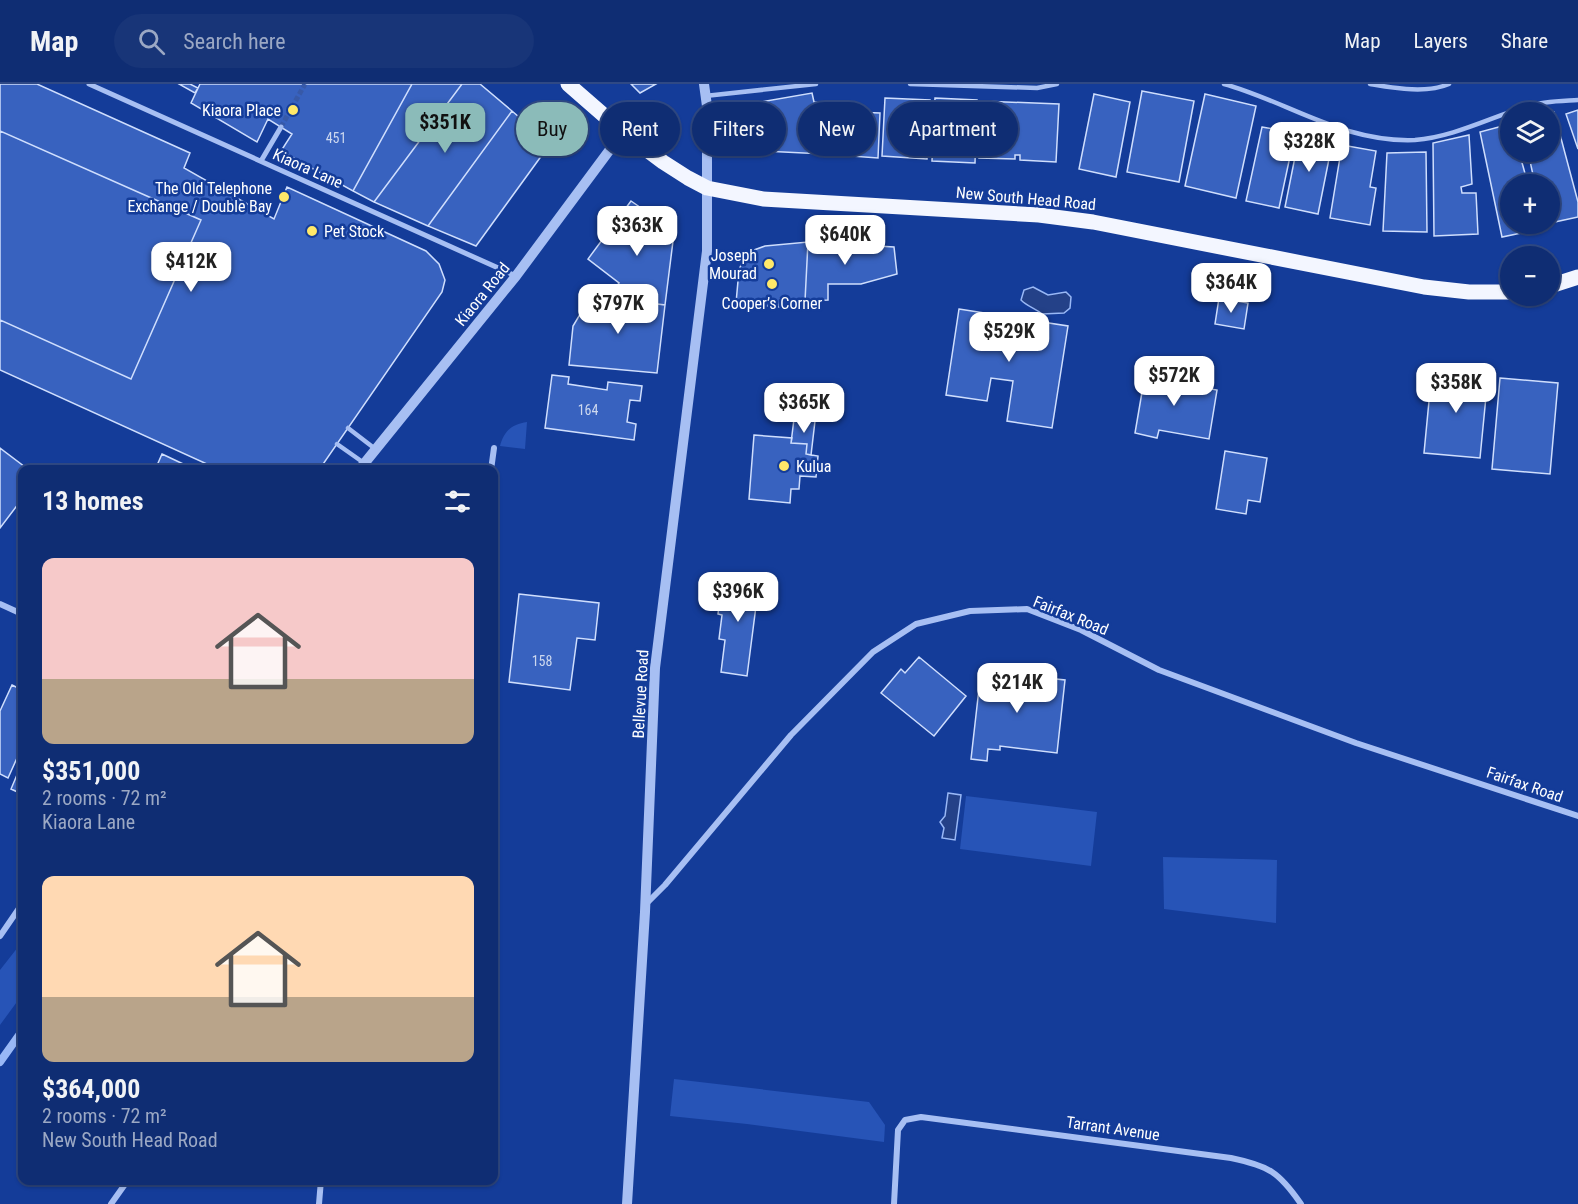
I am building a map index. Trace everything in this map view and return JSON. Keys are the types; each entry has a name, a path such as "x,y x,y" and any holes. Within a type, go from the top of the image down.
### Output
{"main road":[{"name":"New South Head Road","path":"568,84 600,112"},
{"name":"New South Head Road","path":"655,156 707,188 763,199 1039,215 1072,219 1424,286 1469,292 1500,292"},
{"path":"1560,283 1578,278"}],"street":[{"name":"Kiaora Lane","path":"89,84 516,276"},
{"name":"Bellevue Road","path":"627,1204 645,905 655,668 707,251 704,84"},
{"path":"261,161 281,127"},
{"name":"Kiaora Road","path":"362,465 516,276 605,156"},
{"path":"492,465 494,448"},
{"path":"0,604 18,612"},
{"name":"Fairfax Road","path":"645,905 665,885 791,735 873,652 916,624 970,611 1027,609 1081,630 1159,670 1356,742 1578,816"},
{"path":"0,936 18,909"},
{"name":"Tarrant Avenue","path":"894,1204 898,1130 904,1120 921,1117 1255,1163 1271,1170 1286,1182 1301,1204"},
{"path":"111,1204 124,1185"},
{"path":"319,1204 321,1185"}],"lane":[{"path":"705,96 816,84"},
{"path":"910,84 1037,88 1057,84"},
{"path":"1224,84 1279,104 1317,122 1374,138 1416,140 1456,132 1531,105 1578,100"},
{"path":"1370,84 1402,89 1442,87 1449,84"},
{"path":"348,428 374,448"},
{"path":"337,444 360,465"}],"shaded area":[{"path":"1033,287 1048,295 1066,292 1071,297 1070,308 1064,313 1042,314 1021,300 1024,290"},
{"path":"527,422 525,449 500,446 509,429"},
{"path":"948,793 961,795 955,840 942,838 944,828 940,822 945,816"},
{"path":"966,796 1097,812 1091,866 960,849"},
{"path":"1163,857 1277,860 1276,923 1164,909"},
{"path":"18,947 18,1000 0,1025 0,970"},
{"path":"674,1079 869,1102 885,1125 884,1142 670,1116"}],"building":[{"path":"0,84 37,84 190,153 184,168 274,219 287,187 426,251 439,264 445,280 442,292 322,465 209,465 0,370"},
{"path":"179,84 190,84 198,88 195,93"},
{"path":"200,84 412,84 353,191 281,151 292,134 268,119 257,142 191,103"},
{"path":"412,84 462,84 374,202 353,191"},
{"path":"462,84 480,84 512,111 428,226 374,202"},
{"path":"631,84 656,84 640,93"},
{"path":"1142,91 1194,101 1179,182 1127,172"},
{"path":"812,93 814,102 798,102 798,153 786,152 786,102 761,102"},
{"path":"1094,94 1130,102 1116,177 1079,169"},
{"path":"1205,94 1256,106 1236,198 1185,186"},
{"path":"885,98 930,100 930,102 888,102 888,156 927,156 927,159 882,156"},
{"path":"935,98 977,100 977,102 935,102"},
{"path":"1018,102 1059,104 1056,162 1020,160 1020,155 1018,155"},
{"path":"1578,110 1578,149 1566,114"},
{"path":"512,111 516,114 516,156 541,156 476,246 428,226"},
{"path":"876,113 880,113 878,158 851,156 876,156"},
{"path":"1262,127 1295,133 1279,208 1246,201"},
{"path":"1500,127 1500,162 1522,162 1525,174 1500,174 1500,227 1480,132"},
{"path":"0,131 201,220 131,379 0,320"},
{"path":"1300,132 1333,139 1318,214 1285,207"},
{"path":"1560,134 1578,202 1578,217 1560,221 1560,174 1533,174 1530,162 1560,162"},
{"path":"1469,135 1472,184 1461,187 1462,193 1476,193 1478,234 1434,236 1433,143"},
{"path":"1342,145 1376,151 1370,187 1376,188 1370,225 1330,218"},
{"path":"1426,152 1427,232 1383,231 1387,153"},
{"path":"932,156 975,156 975,163 932,161"},
{"path":"979,156 1015,156 1015,159 979,158"},
{"path":"631,201 666,225 672,232 673,241 665,305 608,299 619,283 588,259"},
{"name":"Cooper’s Corner","path":"808,242 805,301 780,299 779,307 736,303 739,270 744,258 754,250 765,246"},
{"path":"808,242 894,247 897,274 861,284 828,284 828,300 805,301"},
{"path":"591,296 665,305 657,373 569,365 573,326"},
{"path":"1219,298 1248,303 1244,329 1215,324"},
{"path":"959,309 1068,326 1052,428 1007,421 1013,381 991,378 987,401 946,395"},
{"path":"1147,363 1163,366 1161,380 1217,390 1209,439 1159,430 1157,438 1135,433"},
{"path":"1432,370 1488,376 1480,458 1424,453"},
{"path":"552,375 569,377 568,384 607,390 608,382 642,386 640,401 630,400 627,422 636,424 634,440 545,428"},
{"path":"1500,378 1558,383 1550,474 1492,469"},
{"path":"794,419 815,421 811,455 806,454 807,444 791,443"},
{"name":"Kulua","path":"754,435 792,438 791,443 807,444 806,454 818,456 816,477 800,476 799,489 791,489 790,503 749,499"},
{"path":"0,448 22,465 18,465 18,504 0,528"},
{"path":"1225,451 1267,458 1260,502 1248,500 1246,514 1216,509"},
{"path":"162,454 185,465 157,465"},
{"path":"738,573 760,575 747,676 721,672 725,640 719,639 722,615 718,614 721,590 736,591"},
{"path":"519,594 599,603 595,640 577,638 570,690 509,682"},
{"path":"919,657 966,696 934,736 881,693 901,669 905,673"},
{"path":"981,671 1065,680 1057,753 1000,746 1000,750 988,749 987,761 971,759"},
{"path":"12,685 18,688 18,756 8,778 0,774 0,711"},
{"path":"18,772 18,792 11,789"}],"waterway":[{"path":"0,1062 18,1037"}],"tunnel":[{"path":"281,127 305,84"}],"place":[{"name":"Kiaora Place","path":"293,110"},
{"name":"The Old Telephone Exchange / Double Bay","path":"284,197"},
{"name":"Pet Stock","path":"312,231"},
{"name":"Joseph Mourad","path":"769,264"},
{"name":"Cooper’s Corner","path":"772,284"},
{"name":"Kulua","path":"784,466"}]}
